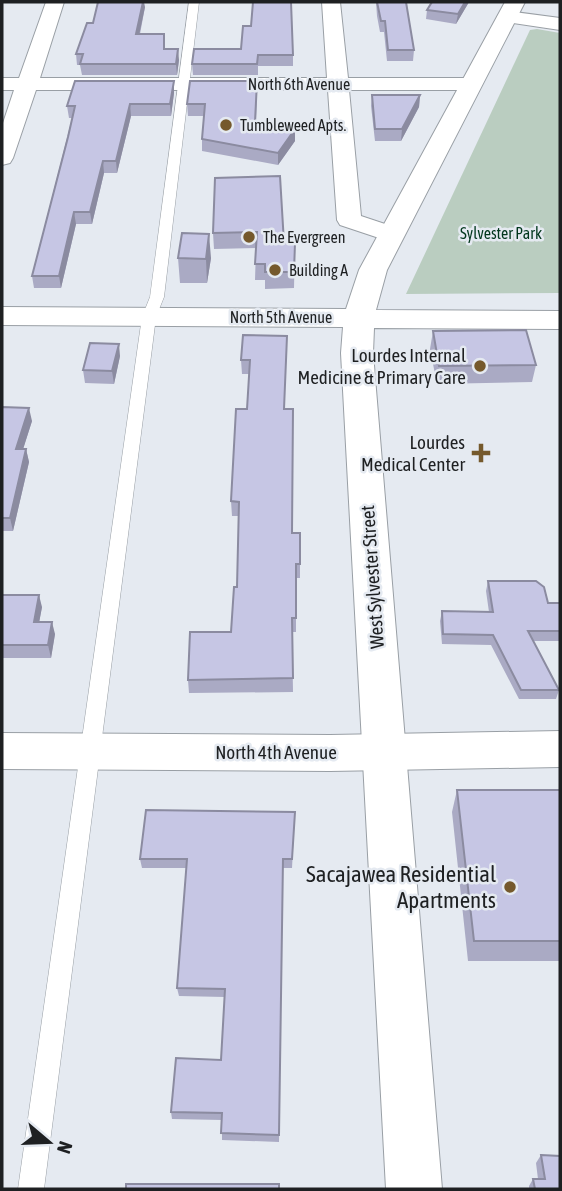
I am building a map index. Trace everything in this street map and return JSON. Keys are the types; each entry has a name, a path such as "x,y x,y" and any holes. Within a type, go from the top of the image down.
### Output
{"street":[{"path":"2,158 55,2"},
{"path":"331,2 349,220 391,234"},
{"path":"511,9 560,24"},
{"name":"West Sylvester Street","path":"414,1189 357,353 359,317 373,270 511,9"},
{"name":"North 6th Avenue","path":"2,84 471,84"},
{"name":"North 5th Avenue","path":"2,317 560,320"},
{"name":"North 4th Avenue","path":"2,751 557,751"}],"lane":[{"path":"31,1189 149,317 156,297 194,2"}],"green space":[{"name":"Sylvester Park","path":"530,30 560,33 560,293 406,294"}],"building":[{"path":"98,2 143,2 136,34 164,34 164,49 178,49 176,64 80,64 83,54 76,54 87,23 93,23"},
{"path":"253,2 291,2 293,55 258,55 257,64 192,64 194,49 241,49 243,26 251,26"},
{"path":"377,2 406,2 414,50 388,50 385,21 381,21"},
{"path":"432,2 465,2 458,14 427,10"},
{"path":"75,81 174,81 170,104 130,104 116,161 103,161 90,212 74,212 59,276 32,276 75,106 67,106"},
{"path":"190,81 257,81 255,122 295,129 278,153 202,139 205,104 187,104"},
{"path":"372,95 420,95 402,129 375,129"},
{"path":"280,176 284,243 295,243 294,272 265,272 265,264 255,264 257,232 213,233 215,178"},
{"path":"182,233 209,234 206,259 178,258"},
{"path":"526,330 536,365 439,366 433,331"},
{"path":"243,335 287,336 284,409 293,409 292,533 300,533 300,564 296,564 296,618 292,618 293,678 188,680 190,632 231,632 234,587 237,587 239,502 231,501 236,409 247,409 250,360 241,360"},
{"path":"90,343 119,344 112,371 83,370"},
{"path":"2,407 29,408 16,449 26,449 10,518 2,518"},
{"path":"488,581 536,581 544,587 548,603 560,603 560,631 528,631 559,690 521,690 493,635 443,634 442,611 493,612"},
{"path":"2,595 39,595 34,622 52,622 48,645 2,645"},
{"name":"Sacajawea Residential Apartments","path":"457,790 560,790 560,941 474,941"},
{"path":"146,810 295,812 292,859 283,859 279,1135 221,1133 222,1113 171,1112 176,1058 221,1060 225,989 177,988 187,859 140,859"},
{"path":"541,1155 560,1156 560,1189 535,1189 533,1179 545,1179"},
{"path":"126,1184 279,1184 279,1189 126,1189"}],"place":[{"name":"Tumbleweed Apts.","path":"226,125"},
{"name":"The Evergreen","path":"249,237"},
{"name":"Building A","path":"275,270"},
{"name":"Lourdes Internal Medicine & Primary Care","path":"480,366"},
{"name":"Lourdes Medical Center","path":"481,453"},
{"name":"Sacajawea Residential Apartments","path":"510,887"}]}
